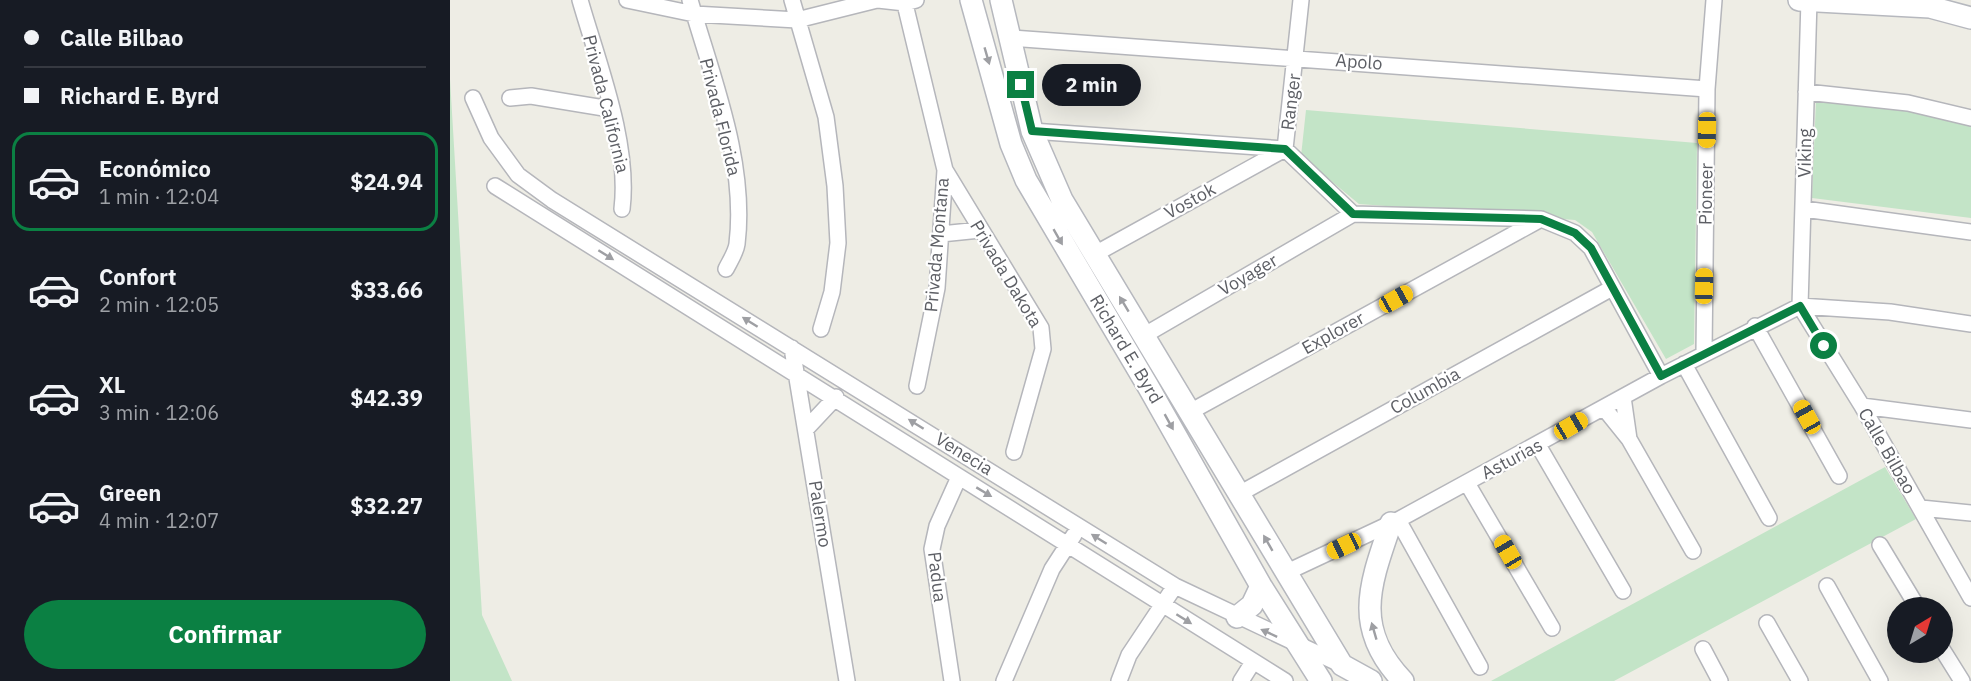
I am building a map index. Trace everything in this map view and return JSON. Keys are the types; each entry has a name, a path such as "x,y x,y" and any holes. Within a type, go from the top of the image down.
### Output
{"street":[{"name":"Privada California","path":"580,0 610,109 625,183 622,209"},
{"path":"627,0 797,20 878,0 908,1"},
{"path":"792,0 826,117 835,186 838,243 832,292 821,329"},
{"name":"Richard E. Byrd","path":"971,0 1011,144 1026,180 1149,388 1261,586 1321,681"},
{"name":"Richard E. Byrd","path":"1001,0 1032,131 1062,200 1285,573 1355,675"},
{"name":"Ranger","path":"1301,0 1285,149 1353,214"},
{"name":"Pioneer","path":"1704,353 1707,88 1714,0"},
{"path":"1799,0 1888,2 1930,7 1971,18"},
{"name":"Viking","path":"1800,306 1809,0"},
{"name":"Privada Montana","path":"908,1 945,170 937,288 917,386"},
{"name":"Privada Florida","path":"692,7 727,131 738,195 737,246 726,269"},
{"name":"Apolo","path":"1011,38 1707,88"},
{"path":"1806,92 1908,103 1971,118"},
{"path":"510,98 531,96 610,109"},
{"name":"Venecia","path":"473,98 491,138 518,175 565,208 1175,586 1355,675"},
{"path":"1032,131 1285,149"},
{"name":"Vostok","path":"1095,254 1285,149"},
{"name":"Privada Dakota","path":"945,170 1041,328 1044,338 1043,349 1014,452"},
{"name":"Venecia","path":"495,186 1285,681"},
{"path":"556,224 565,208"},
{"path":"1804,209 1971,232"},
{"path":"1353,214 1541,219 1575,233 1586,241 1661,376"},
{"name":"Voyager","path":"1143,336 1353,214"},
{"name":"Explorer","path":"1188,413 1541,219"},
{"path":"941,234 980,230"},
{"name":"Columbia","path":"1239,494 1612,288"},
{"path":"1800,306 1890,312 1971,324"},
{"name":"Asturias","path":"1285,573 1394,522 1704,353 1755,326 1800,306"},
{"name":"Calle Bilbao","path":"1800,306 1862,406 1971,598"},
{"path":"1755,326 1839,476"},
{"name":"Palermo","path":"792,348 847,681"},
{"path":"1684,364 1769,518"},
{"path":"1623,397 1629,439"},
{"path":"806,429 836,398"},
{"path":"1862,406 1971,420"},
{"path":"1604,408 1629,439 1693,551"},
{"path":"1538,445 1623,591"},
{"name":"Padua","path":"952,681 932,549 937,526 959,477"},
{"path":"1467,483 1552,628"},
{"path":"1921,508 1971,513"},
{"path":"1394,522 1480,667"},
{"path":"1394,522 1368,597 1372,627 1380,650 1403,681"},
{"path":"1004,681 1052,569 1079,526"},
{"path":"1880,545 1911,597"},
{"path":"1119,681 1129,655 1175,586"},
{"path":"1237,617 1252,605 1261,586"},
{"path":"1827,586 1880,681"},
{"path":"1767,622 1800,681"},
{"path":"1703,649 1720,681"},
{"path":"1241,681 1253,662"},
{"path":"1951,663 1962,681"}],"green space":[{"path":"450,79 482,615 512,681 450,681"},
{"path":"1816,100 1923,110 1971,126 1971,218 1812,198"},
{"path":"1306,110 1697,143 1694,344 1666,359 1592,232 1575,220 1359,204 1301,156"},
{"path":"1885,467 1916,519 1614,681 1491,681"}],"route":[{"path":"1021,85 1032,131 1285,149 1353,214 1541,219 1575,233 1591,248 1661,376 1755,326 1800,306 1824,346"}]}
